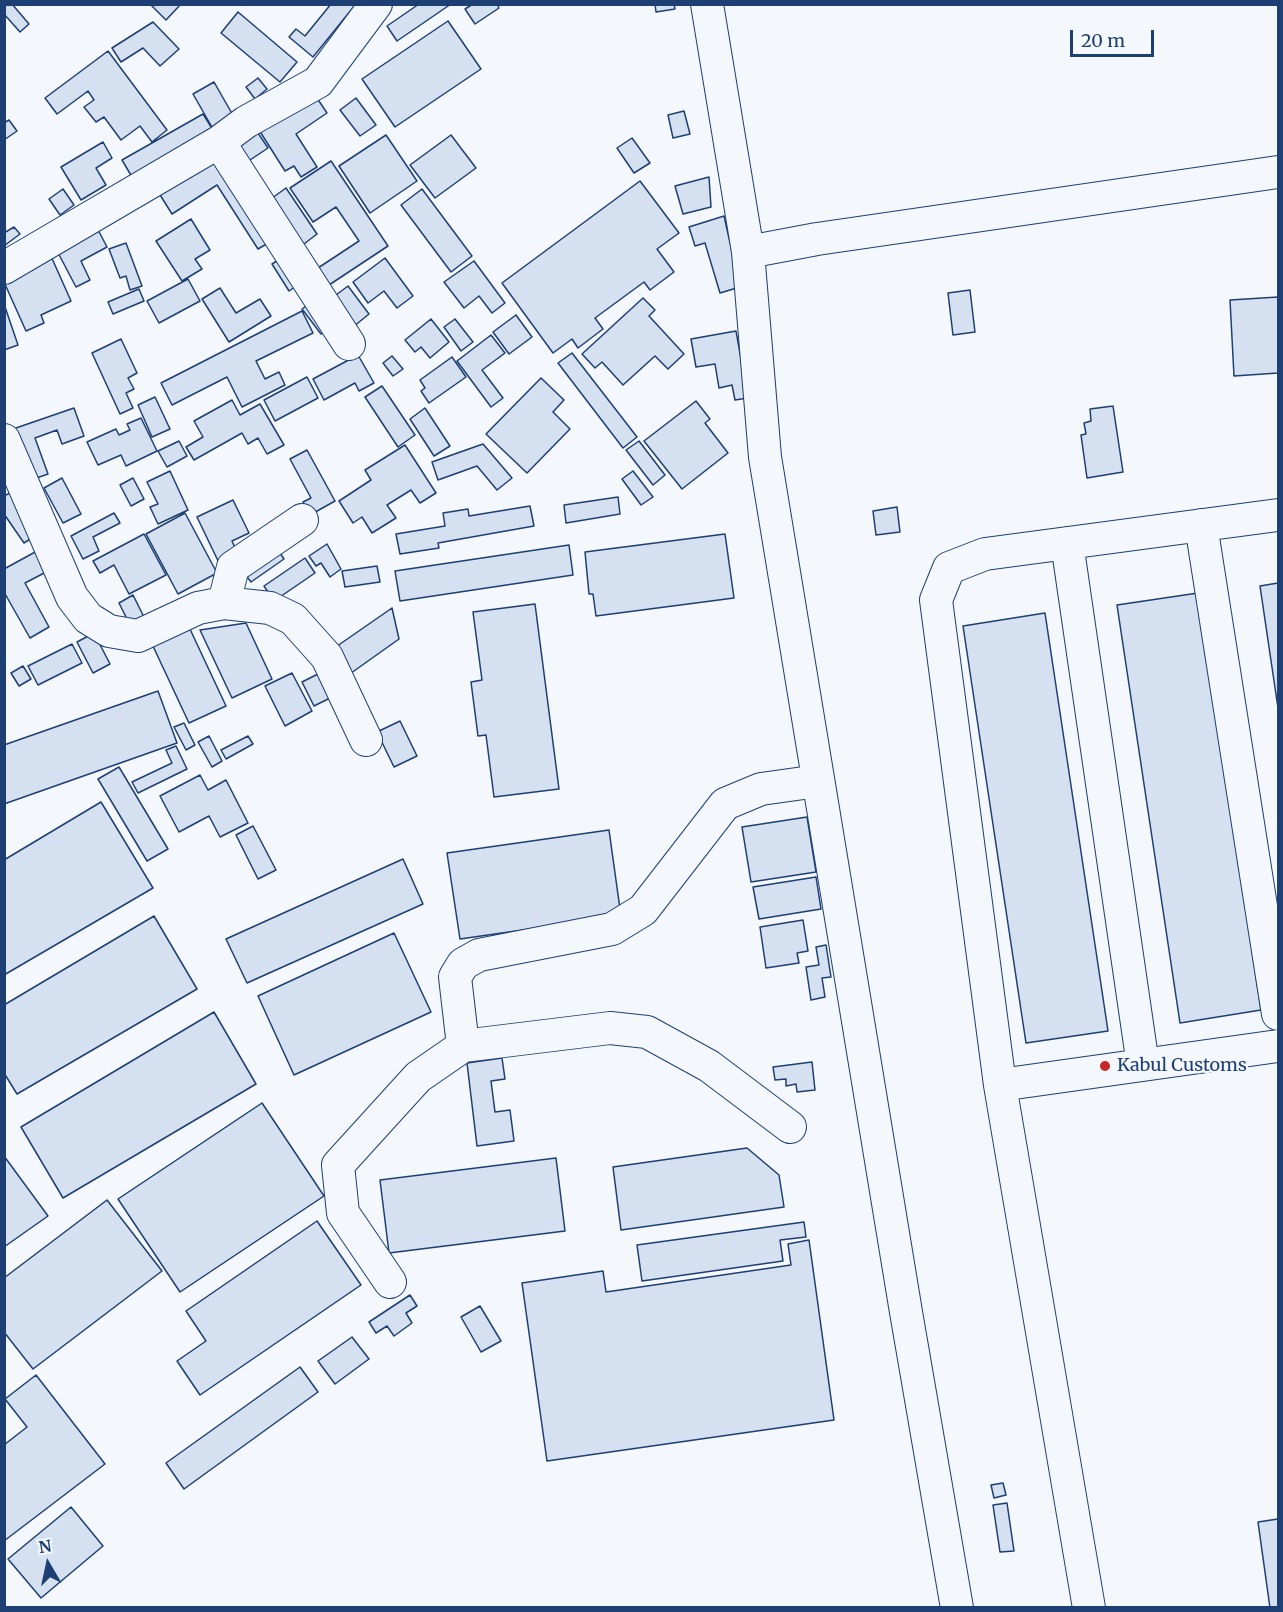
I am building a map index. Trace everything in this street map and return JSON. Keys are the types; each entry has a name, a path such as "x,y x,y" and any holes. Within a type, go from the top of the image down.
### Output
{"street":[{"path":"4,268 219,142 246,122 318,82 375,4"},
{"path":"707,4 748,252 765,457 957,1608"},
{"path":"219,142 349,344"},
{"path":"748,252 817,239 1278,172"},
{"path":"4,440 13,486 72,597 88,618 109,631 138,636 198,608 224,603 270,608 293,619 327,657 366,740"},
{"path":"1088,1602 1000,1085 936,600 949,568 985,554 1278,515"},
{"path":"224,603 233,567 302,520"},
{"path":"1201,525 1278,1014"},
{"path":"1067,543 1143,1065"},
{"path":"463,1046 455,977 463,964 479,955 612,930 643,910 725,804 761,789 818,781"},
{"path":"390,1282 343,1213 338,1165 418,1077 463,1046 610,1028 647,1032 709,1066 790,1126"},
{"path":"1000,1085 1278,1046"}],"building":[{"path":"4,4 12,4 29,24 20,32 4,14"},
{"path":"150,4 181,4 166,20"},
{"path":"331,4 356,4 313,57 289,37 296,29 305,36"},
{"path":"419,4 451,4 397,41 387,26"},
{"path":"473,4 497,4 499,8 475,24 465,9"},
{"path":"655,4 674,4 675,9 656,12"},
{"path":"238,12 297,62 280,82 221,33"},
{"path":"448,21 481,69 395,127 362,79"},
{"path":"153,22 179,49 160,66 143,48 121,62 112,48"},
{"path":"108,51 167,130 152,142 140,126 121,140 104,117 96,122 84,107 94,100 88,91 57,114 45,98"},
{"path":"258,78 267,89 255,99 246,87"},
{"path":"214,82 234,117 213,129 193,94"},
{"path":"315,95 327,113 296,134 317,167 301,177 294,166 285,171 259,130"},
{"path":"356,98 376,125 360,136 340,110"},
{"path":"684,111 690,134 673,138 668,115"},
{"path":"203,114 213,130 132,177 122,160"},
{"path":"9,120 17,131 4,140 4,123"},
{"path":"258,133 268,148 244,164 234,148"},
{"path":"386,135 417,181 370,213 339,166"},
{"path":"451,135 476,168 435,198 410,165"},
{"path":"632,138 650,163 634,173 617,148"},
{"path":"103,142 112,158 96,168 106,185 81,200 61,167"},
{"path":"219,151 275,239 258,249 217,185 172,214 157,190"},
{"path":"331,161 388,246 329,285 318,268 359,241 336,207 313,222 290,188"},
{"path":"709,177 711,207 683,214 675,186"},
{"path":"640,181 679,233 657,249 674,272 650,290 644,282 595,318 603,329 578,348 572,339 553,353 502,283"},
{"path":"286,188 317,234 300,247 268,201"},
{"path":"63,189 74,205 60,215 49,199"},
{"path":"422,189 472,256 451,272 401,205"},
{"path":"724,216 740,287 720,293 705,243 695,246 689,227"},
{"path":"191,219 210,250 195,259 202,269 182,281 156,241"},
{"path":"96,226 107,247 81,261 90,280 76,287 55,247"},
{"path":"14,227 20,234 4,246 4,233"},
{"path":"126,243 142,286 130,290 126,276 120,278 109,249"},
{"path":"50,254 71,301 41,315 44,323 26,331 4,282"},
{"path":"288,254 305,280 289,291 272,264"},
{"path":"385,258 413,296 397,308 384,291 368,303 353,282"},
{"path":"474,261 505,303 492,313 479,296 464,308 444,282"},
{"path":"188,279 200,301 159,323 147,301"},
{"path":"348,286 369,314 353,327 332,298"},
{"path":"220,288 236,313 260,299 271,316 229,342 202,299"},
{"path":"139,289 144,301 113,314 108,302"},
{"path":"970,290 975,332 953,335 948,293"},
{"path":"1278,297 1278,373 1234,376 1230,300"},
{"path":"643,298 655,310 649,316 684,354 668,369 655,356 623,385 602,362 595,368 582,354"},
{"path":"314,300 334,325 321,334 302,309"},
{"path":"4,304 18,345 4,350"},
{"path":"302,311 313,333 256,361 265,379 279,372 285,385 242,407 227,377 172,405 161,383"},
{"path":"516,315 532,337 509,354 493,332"},
{"path":"431,319 449,342 430,358 421,347 415,352 405,340"},
{"path":"455,319 473,342 461,351 444,327"},
{"path":"736,331 748,398 735,400 732,385 719,388 715,364 696,367 691,339"},
{"path":"491,335 505,353 482,370 503,398 491,407 457,361"},
{"path":"121,339 137,373 128,378 134,389 126,393 133,408 120,414 92,353"},
{"path":"572,353 637,437 623,448 558,363"},
{"path":"358,355 374,383 359,391 355,383 324,400 313,379"},
{"path":"392,356 403,369 393,376 383,363"},
{"path":"452,357 466,377 429,403 421,391 425,388 420,380"},
{"path":"307,377 318,398 275,421 264,400"},
{"path":"541,378 564,400 553,412 570,429 527,473 486,434"},
{"path":"382,386 415,435 398,447 365,397"},
{"path":"155,397 170,429 152,437 138,405"},
{"path":"232,400 240,415 260,404 284,445 267,454 258,438 248,444 242,433 194,460 186,447 203,437 194,421"},
{"path":"696,401 710,419 705,423 728,453 682,489 644,441"},
{"path":"1113,406 1123,472 1087,478 1081,435 1086,434 1084,423 1091,421 1090,409"},
{"path":"74,408 84,436 62,444 57,430 35,438 48,474 31,480 13,429"},
{"path":"425,408 450,446 434,456 410,419"},
{"path":"141,418 157,451 126,466 121,455 98,465 87,442 116,429 119,435 130,430 127,424"},
{"path":"179,441 187,456 167,467 158,451"},
{"path":"639,441 665,475 653,485 626,450"},
{"path":"483,444 512,478 497,490 477,466 438,480 432,462"},
{"path":"405,445 436,493 420,503 411,490 387,505 396,518 372,533 362,517 353,523 339,501 371,480 365,470"},
{"path":"307,450 335,501 310,515 303,502 311,498 290,459"},
{"path":"170,471 188,510 158,524 150,507 158,504 147,482"},
{"path":"633,471 653,497 641,505 622,479"},
{"path":"62,478 81,514 63,523 44,488"},
{"path":"133,478 144,499 131,506 120,485"},
{"path":"12,492 38,534 24,543 4,514 4,496"},
{"path":"618,497 620,514 566,523 564,505"},
{"path":"233,500 249,533 232,541 240,559 221,567 197,517"},
{"path":"530,506 534,526 438,543 439,548 400,554 396,534 445,526 443,513 468,509 469,516"},
{"path":"897,507 900,532 876,535 873,511"},
{"path":"114,513 120,523 93,537 99,551 83,559 71,536"},
{"path":"185,513 217,573 178,594 146,534"},
{"path":"144,534 166,575 129,594 114,565 100,573 93,561"},
{"path":"725,534 734,598 596,616 593,594 589,594 585,552"},
{"path":"274,544 284,559 251,582 240,568"},
{"path":"327,544 341,569 330,577 321,563 316,566 309,556"},
{"path":"569,545 573,575 400,601 395,571"},
{"path":"37,551 48,571 25,583 49,627 30,638 4,592 4,569"},
{"path":"305,558 315,573 274,601 264,586"},
{"path":"377,566 380,582 345,587 342,571"},
{"path":"1278,583 1278,708 1260,586"},
{"path":"1198,593 1261,1010 1180,1023 1117,605"},
{"path":"133,595 148,625 134,633 119,603"},
{"path":"535,604 559,789 494,797 486,735 478,736 471,682 482,680 473,612"},
{"path":"392,608 399,639 347,676 330,651"},
{"path":"1045,613 1108,1031 1026,1043 963,626"},
{"path":"246,623 272,679 232,698 200,630"},
{"path":"189,627 226,706 189,723 152,644"},
{"path":"94,633 110,664 93,673 77,642"},
{"path":"72,644 82,663 38,685 28,666"},
{"path":"23,666 31,679 19,686 11,673"},
{"path":"324,671 336,695 314,706 302,682"},
{"path":"292,673 312,711 285,726 265,686"},
{"path":"158,691 177,743 4,804 4,745"},
{"path":"400,721 417,756 394,767 377,732"},
{"path":"184,723 195,745 186,750 174,727"},
{"path":"209,736 222,761 212,767 198,742"},
{"path":"248,736 253,744 226,759 221,750"},
{"path":"176,746 187,769 138,793 132,782 172,763 166,750"},
{"path":"119,767 168,849 147,861 98,779"},
{"path":"200,775 208,790 226,780 248,823 220,837 209,816 179,832 160,796"},
{"path":"101,802 153,888 4,975 4,860"},
{"path":"807,817 816,872 751,882 742,827"},
{"path":"253,826 276,870 258,879 236,835"},
{"path":"609,830 621,916 460,939 447,853"},
{"path":"403,859 423,904 247,983 226,939"},
{"path":"816,877 821,909 759,919 753,887"},
{"path":"154,916 197,989 17,1094 4,1073 4,1005"},
{"path":"803,920 808,951 797,953 799,963 766,968 760,927"},
{"path":"394,933 431,1012 294,1075 258,996"},
{"path":"826,945 831,977 822,978 825,997 811,1000 806,967 819,965 816,947"},
{"path":"214,1012 256,1084 63,1198 21,1127"},
{"path":"502,1058 505,1079 491,1081 495,1112 510,1110 514,1141 477,1146 467,1063"},
{"path":"812,1062 815,1090 797,1092 796,1084 786,1086 786,1079 775,1080 773,1067"},
{"path":"262,1103 324,1196 180,1292 118,1199"},
{"path":"747,1148 779,1175 784,1207 621,1230 613,1167"},
{"path":"4,1156 48,1216 4,1247"},
{"path":"556,1158 565,1231 389,1253 380,1180"},
{"path":"107,1200 162,1271 33,1369 4,1332 4,1278"},
{"path":"317,1221 361,1285 200,1395 177,1361 206,1341 186,1311"},
{"path":"804,1222 806,1237 780,1240 783,1261 642,1281 637,1245"},
{"path":"809,1240 834,1420 547,1461 522,1283 603,1271 606,1292 791,1265 788,1244"},
{"path":"410,1295 417,1306 406,1313 412,1323 394,1336 387,1326 376,1333 369,1322"},
{"path":"480,1306 501,1341 481,1352 461,1317"},
{"path":"352,1337 369,1359 335,1384 318,1361"},
{"path":"300,1367 318,1392 184,1489 166,1463"},
{"path":"36,1375 105,1464 4,1541 4,1445 27,1427 5,1399"},
{"path":"1003,1483 1006,1495 994,1498 991,1485"},
{"path":"1007,1503 1014,1551 1000,1552 993,1505"},
{"path":"71,1507 103,1546 41,1598 8,1559"},
{"path":"1278,1519 1278,1608 1270,1608 1258,1522"}],"place":[{"name":"Kabul Customs","path":"1105,1066"}]}
